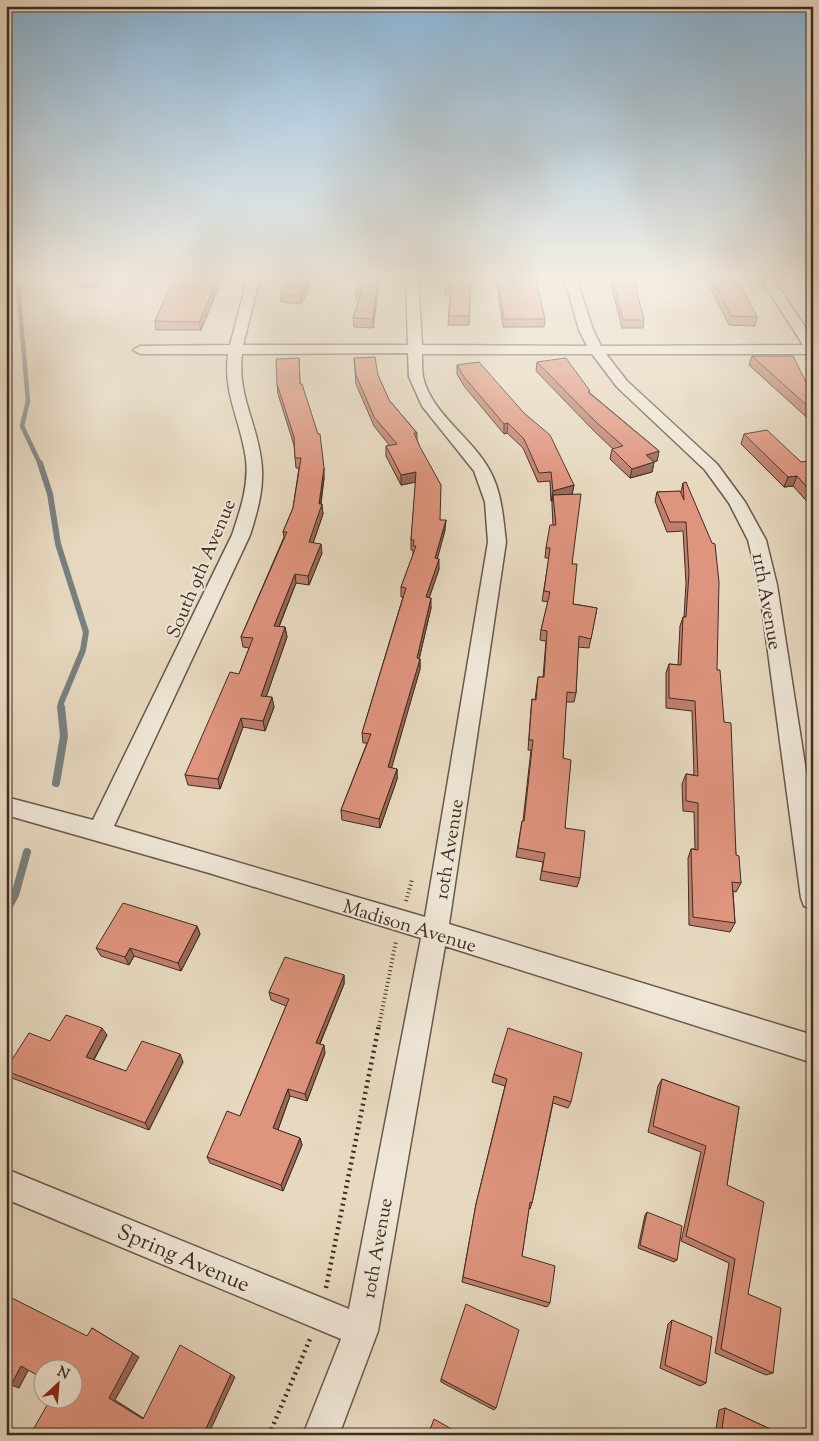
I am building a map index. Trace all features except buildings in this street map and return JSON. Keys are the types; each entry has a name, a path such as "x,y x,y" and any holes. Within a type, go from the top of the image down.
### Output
{"street":[{"name":"South 9th Avenue","path":"100,831 241,535 254,495 255,461 248,431 239,410 234,381 238,344"},
{"name":"10th Avenue","path":"320,1435 361,1331 435,932 497,542 493,502 482,471 467,450 429,406 416,377 413,344"},
{"name":"11th Avenue","path":"593,344 622,384 711,467 737,502 757,540 768,585 813,898"},
{"path":"140,350 413,348 597,351 812,349"},
{"name":"Madison Avenue","path":"6,806 100,831 400,921 813,1049"},
{"name":"Spring Avenue","path":"6,1184 361,1331"}],"path":[{"path":"269,1435 320,1314 400,921 412,880"}],"waterway":[{"path":"23,344 28,401 22,426 40,464"},
{"path":"40,463 50,494 58,544 86,632 83,650 61,707"},
{"path":"56,783 64,736 61,707"},
{"path":"6,911 15,895 27,852"}]}
